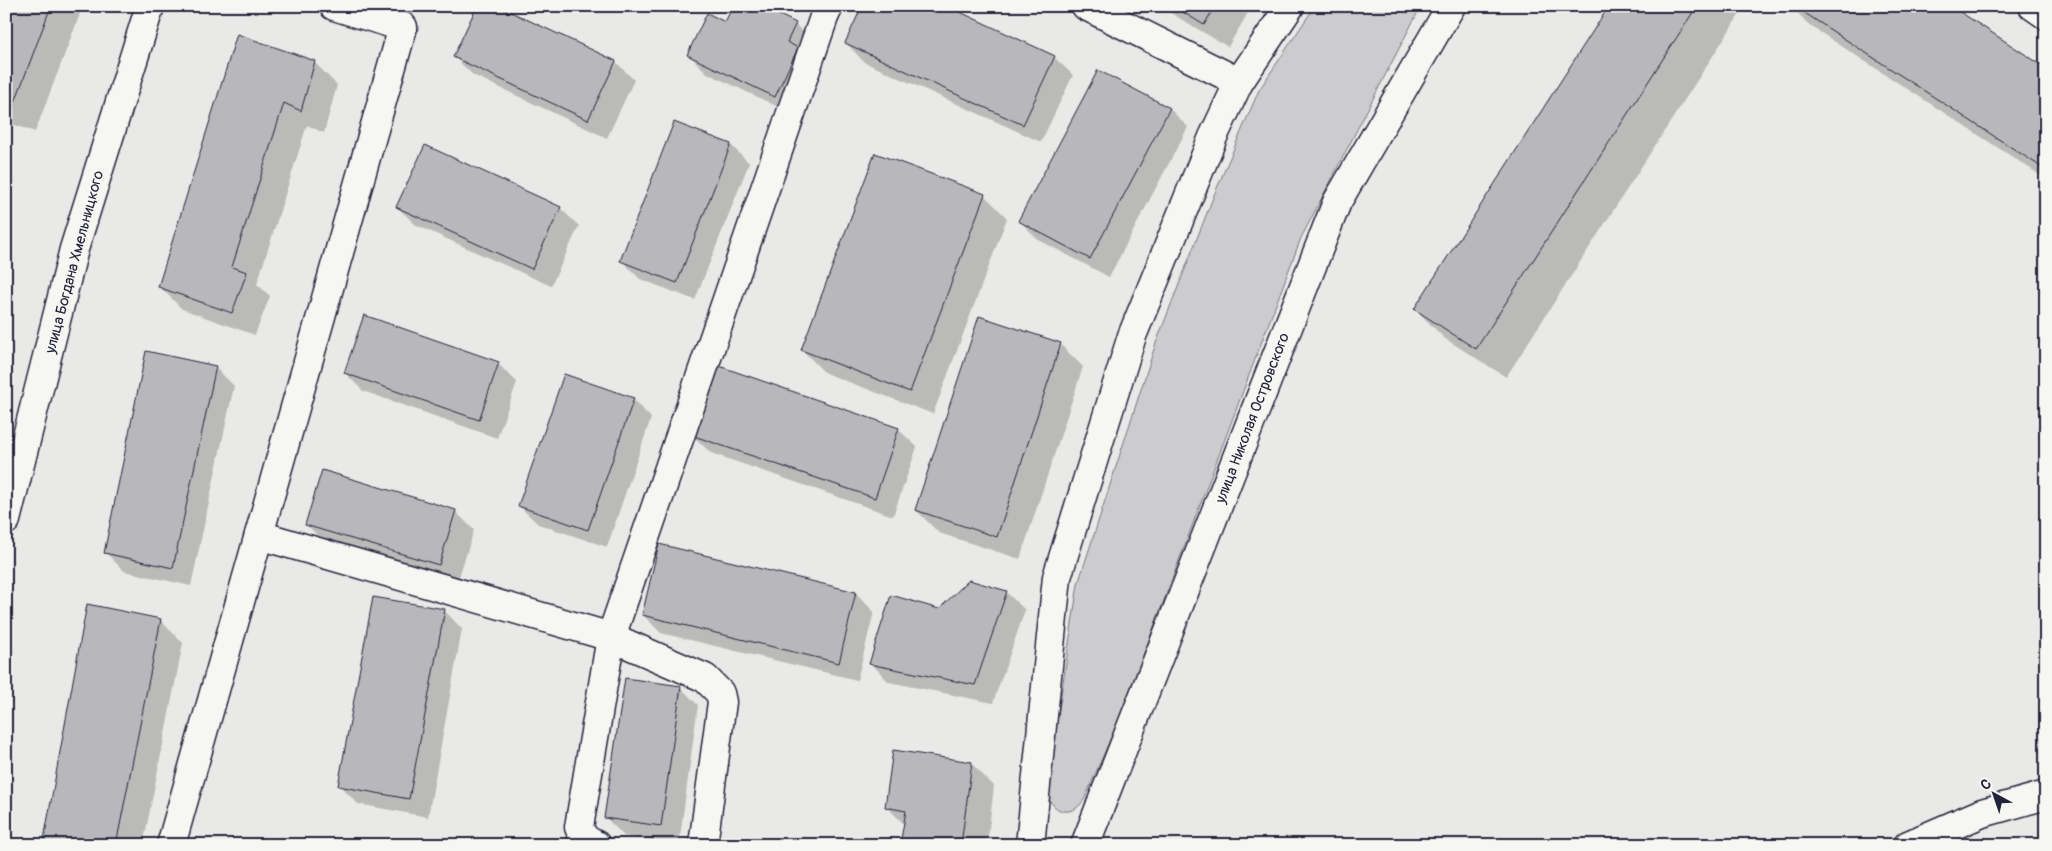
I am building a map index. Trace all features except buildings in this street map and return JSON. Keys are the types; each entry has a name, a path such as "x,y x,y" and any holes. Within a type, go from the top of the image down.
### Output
{"main road":[{"name":"улица Богдана Хмельницкого","path":"6,520 74,249 150,6"},
{"path":"171,845 406,17 334,6"},
{"path":"596,845 582,835 579,819 611,637 829,6"},
{"path":"1086,6 1239,82"},
{"path":"1030,845 1057,577 1132,336 1213,137 1239,82 1290,6"},
{"name":"улица Николая Островского","path":"1085,845 1337,202 1451,6"},
{"path":"2033,6 2046,15"},
{"path":"259,535 611,637 706,678 720,693 722,702 702,845"},
{"path":"1908,845 1982,813 2046,795"}],"shaded area":[{"path":"1315,6 1421,6 1301,238 1119,719 1085,798 1074,809 1062,811 1056,808 1048,797 1047,788 1078,584 1156,343 1214,195 1259,90"}]}
